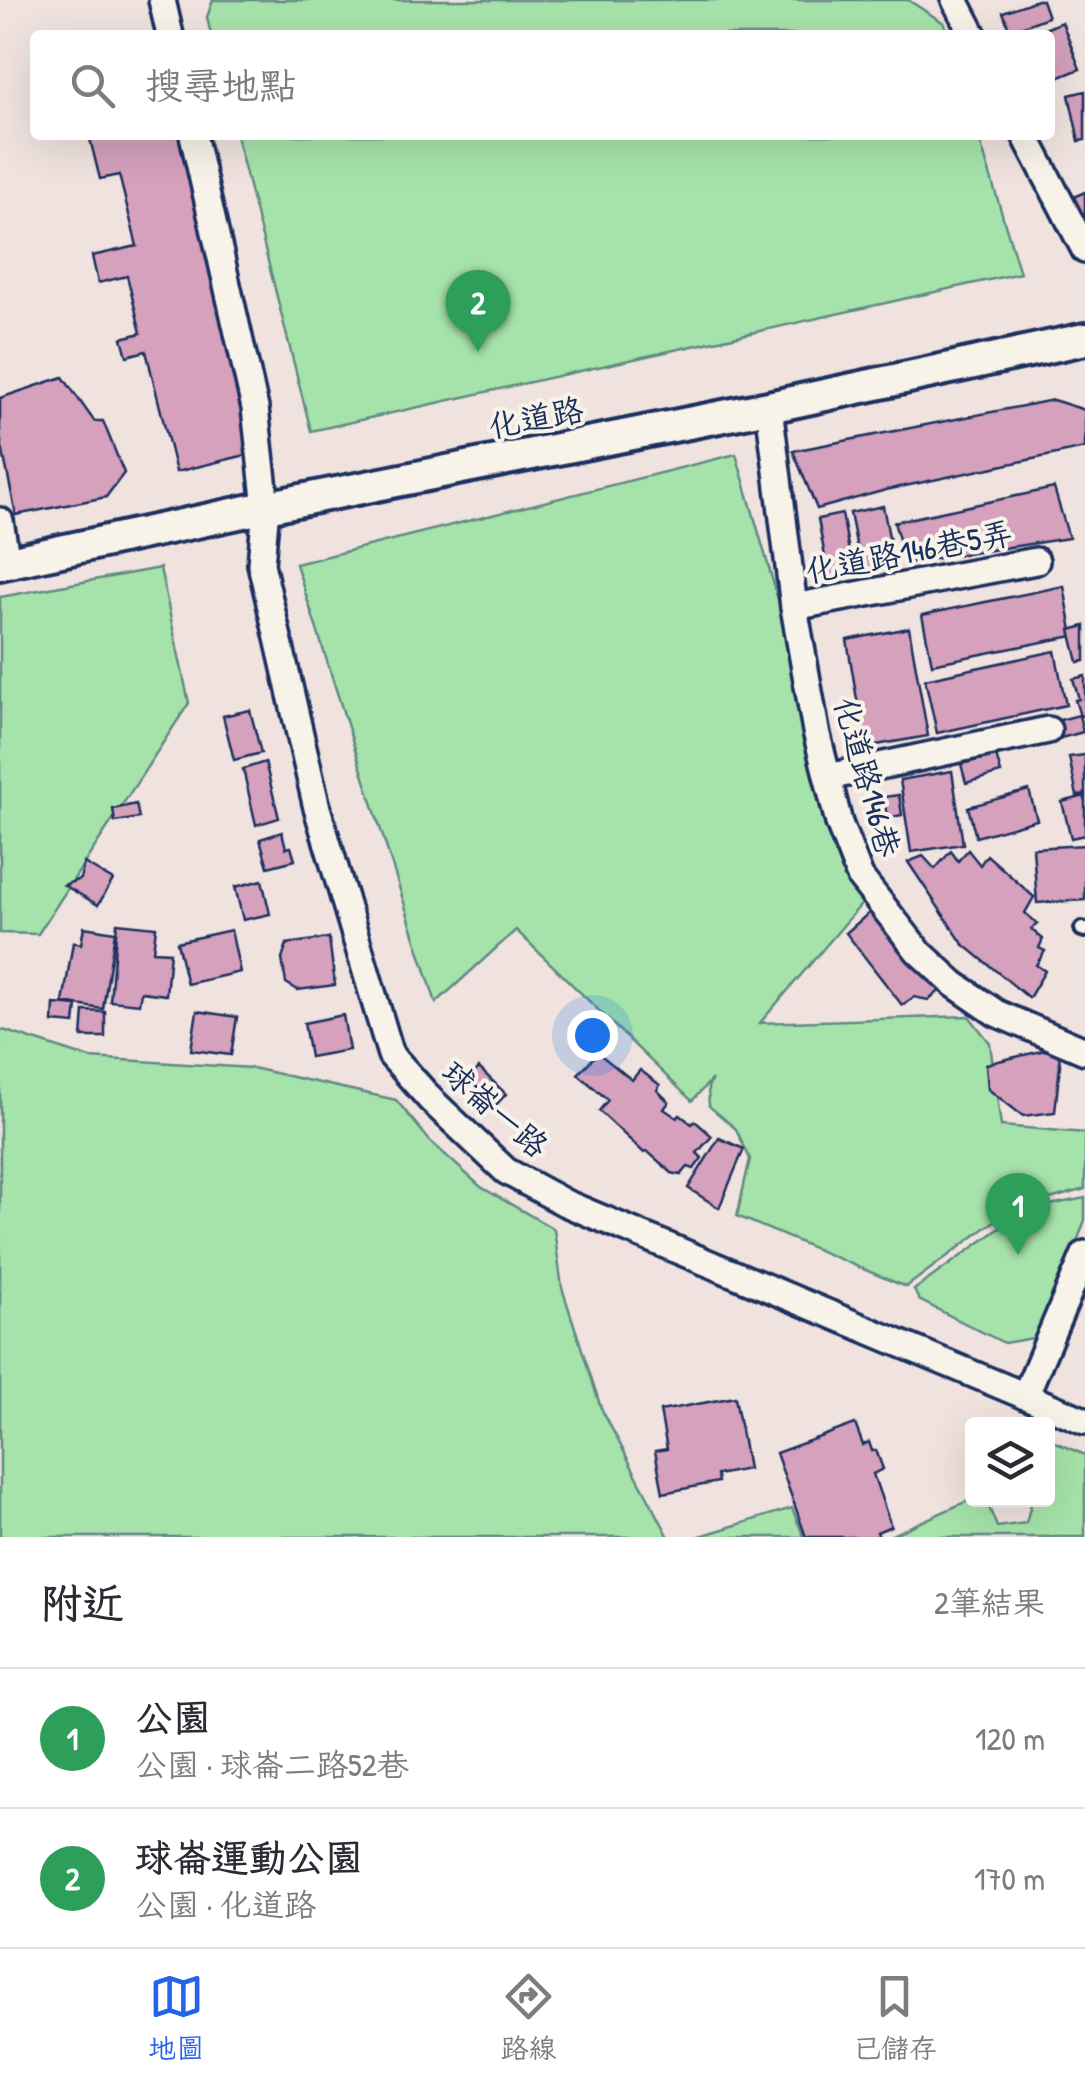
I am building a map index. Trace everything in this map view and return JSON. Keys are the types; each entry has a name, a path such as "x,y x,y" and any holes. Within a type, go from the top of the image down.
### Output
{"street":[{"path":"162,0 169,30"},
{"path":"955,0 970,30"},
{"name":"球崙一路","path":"194,140 255,408 266,507 260,564 317,808 391,1055 431,1100 506,1171 566,1203 1085,1421"},
{"path":"1028,140 1085,250"},
{"name":"化道路","path":"4,563 1085,339"},
{"name":"化道路146巷","path":"769,407 794,607 816,731 839,823 860,876 918,951 954,984 996,1013 1085,1051"},
{"path":"0,521 4,563"},
{"name":"化道路146巷5弄","path":"794,607 1036,561"},
{"path":"828,777 1048,730"},
{"path":"1025,1396 1085,1254"}],"green space":[{"path":"213,0 908,0 944,23 946,30 210,30 207,17"},
{"path":"237,140 980,140 1020,273 311,431"},
{"path":"736,454 865,900 760,1023 969,1016 990,1043 1001,1126 1085,1133 1085,1189 1008,1211 906,1287 737,1216 750,1159 736,1129 709,1106 708,1087 712,1079 692,1101 516,930 436,1003 296,564"},
{"path":"160,568 189,703 38,934 0,933 0,597"},
{"path":"0,1029 90,1058 252,1068 396,1100 430,1141 481,1187 554,1229 562,1288 601,1408 669,1537 0,1537"},
{"path":"1085,1198 1085,1220 1039,1337 1004,1343 919,1300 914,1290 1025,1210"},
{"path":"1055,1442 1085,1455 1085,1537 887,1537 965,1502 965,1507 989,1507 997,1527 1026,1523 1030,1507 1055,1507"},
{"path":"792,1508 804,1537 697,1537"}],"building":[{"path":"1042,0 1048,17 1010,30 1003,12"},
{"path":"1062,22 1080,69 1055,79 1055,30 1042,30"},
{"path":"1085,91 1085,140 1079,141 1069,95"},
{"path":"90,140 183,140 258,452 176,472 146,351 127,356 122,338 141,333 127,276 98,283 92,256 137,246 119,175 100,179"},
{"path":"1085,192 1085,246 1071,198"},
{"path":"63,377 94,421 103,421 124,473 106,497 16,515 0,437 0,398"},
{"path":"1053,400 1085,410 1085,448 886,490 817,509 793,451"},
{"path":"1054,488 1069,538 906,563 894,522"},
{"path":"883,506 895,567 862,574 850,513"},
{"path":"842,514 853,573 829,578 818,519"},
{"path":"1064,586 1073,636 932,664 922,615"},
{"path":"1085,626 1085,661 1078,662 1070,630"},
{"path":"909,628 928,736 865,747 847,640"},
{"path":"1055,651 1066,705 937,733 925,679"},
{"path":"1085,676 1085,715 1080,716 1073,679"},
{"path":"250,710 261,753 234,760 223,716"},
{"path":"1079,715 1083,732 1061,738 1056,721"},
{"path":"996,755 1001,773 966,783 961,764"},
{"path":"1085,755 1085,794 1077,796 1069,757"},
{"path":"265,762 279,818 256,825 243,769"},
{"path":"952,771 963,844 911,852 900,780"},
{"path":"1029,790 1037,820 976,837 968,807"},
{"path":"899,795 902,815 887,818 884,797"},
{"path":"1085,796 1085,835 1071,838 1062,802"},
{"path":"136,804 139,818 115,822 113,809"},
{"path":"282,832 286,848 291,847 295,860 268,867 260,839"},
{"path":"1085,845 1085,900 1037,903 1033,848"},
{"path":"968,850 980,865 987,855 1034,897 1025,913 1038,924 1031,929 1043,939 1039,948 1045,951 1036,965 1045,971 1029,998 963,944 908,862 923,856 935,869 951,851 958,861"},
{"path":"84,863 113,880 98,905 64,885 80,879"},
{"path":"262,880 270,914 243,920 235,887"},
{"path":"879,904 946,986 928,1000 914,997 902,1005 846,933"},
{"path":"117,923 156,927 153,951 170,952 166,995 141,992 139,1004 110,1001"},
{"path":"84,927 115,932 103,1009 63,1003 73,942 81,944"},
{"path":"231,930 240,972 187,984 177,942"},
{"path":"329,938 335,985 298,990 286,983 282,959 287,944"},
{"path":"54,1004 77,1006 75,1024 53,1022"},
{"path":"84,1011 105,1012 105,1037 82,1037"},
{"path":"197,1011 237,1017 231,1055 191,1050"},
{"path":"343,1015 349,1050 310,1057 304,1023"},
{"path":"1058,1047 1055,1112 1023,1116 988,1089 986,1064"},
{"path":"598,1053 632,1080 640,1070 660,1085 657,1090 669,1102 664,1109 692,1124 695,1121 712,1136 697,1153 702,1158 694,1169 688,1167 681,1175 672,1173 599,1111 608,1100 578,1074"},
{"path":"479,1068 506,1094 496,1105 469,1079"},
{"path":"719,1138 744,1149 719,1208 688,1188"},
{"path":"735,1397 748,1469 717,1475 718,1482 663,1493 655,1451 667,1449 660,1411"},
{"path":"855,1424 863,1445 869,1442 872,1451 876,1450 883,1469 873,1474 891,1526 877,1532 879,1537 806,1537 776,1453"}],"place":[{"name":"球崙運動公園","path":"478,352"},
{"name":"公園","path":"1018,1255"}]}
